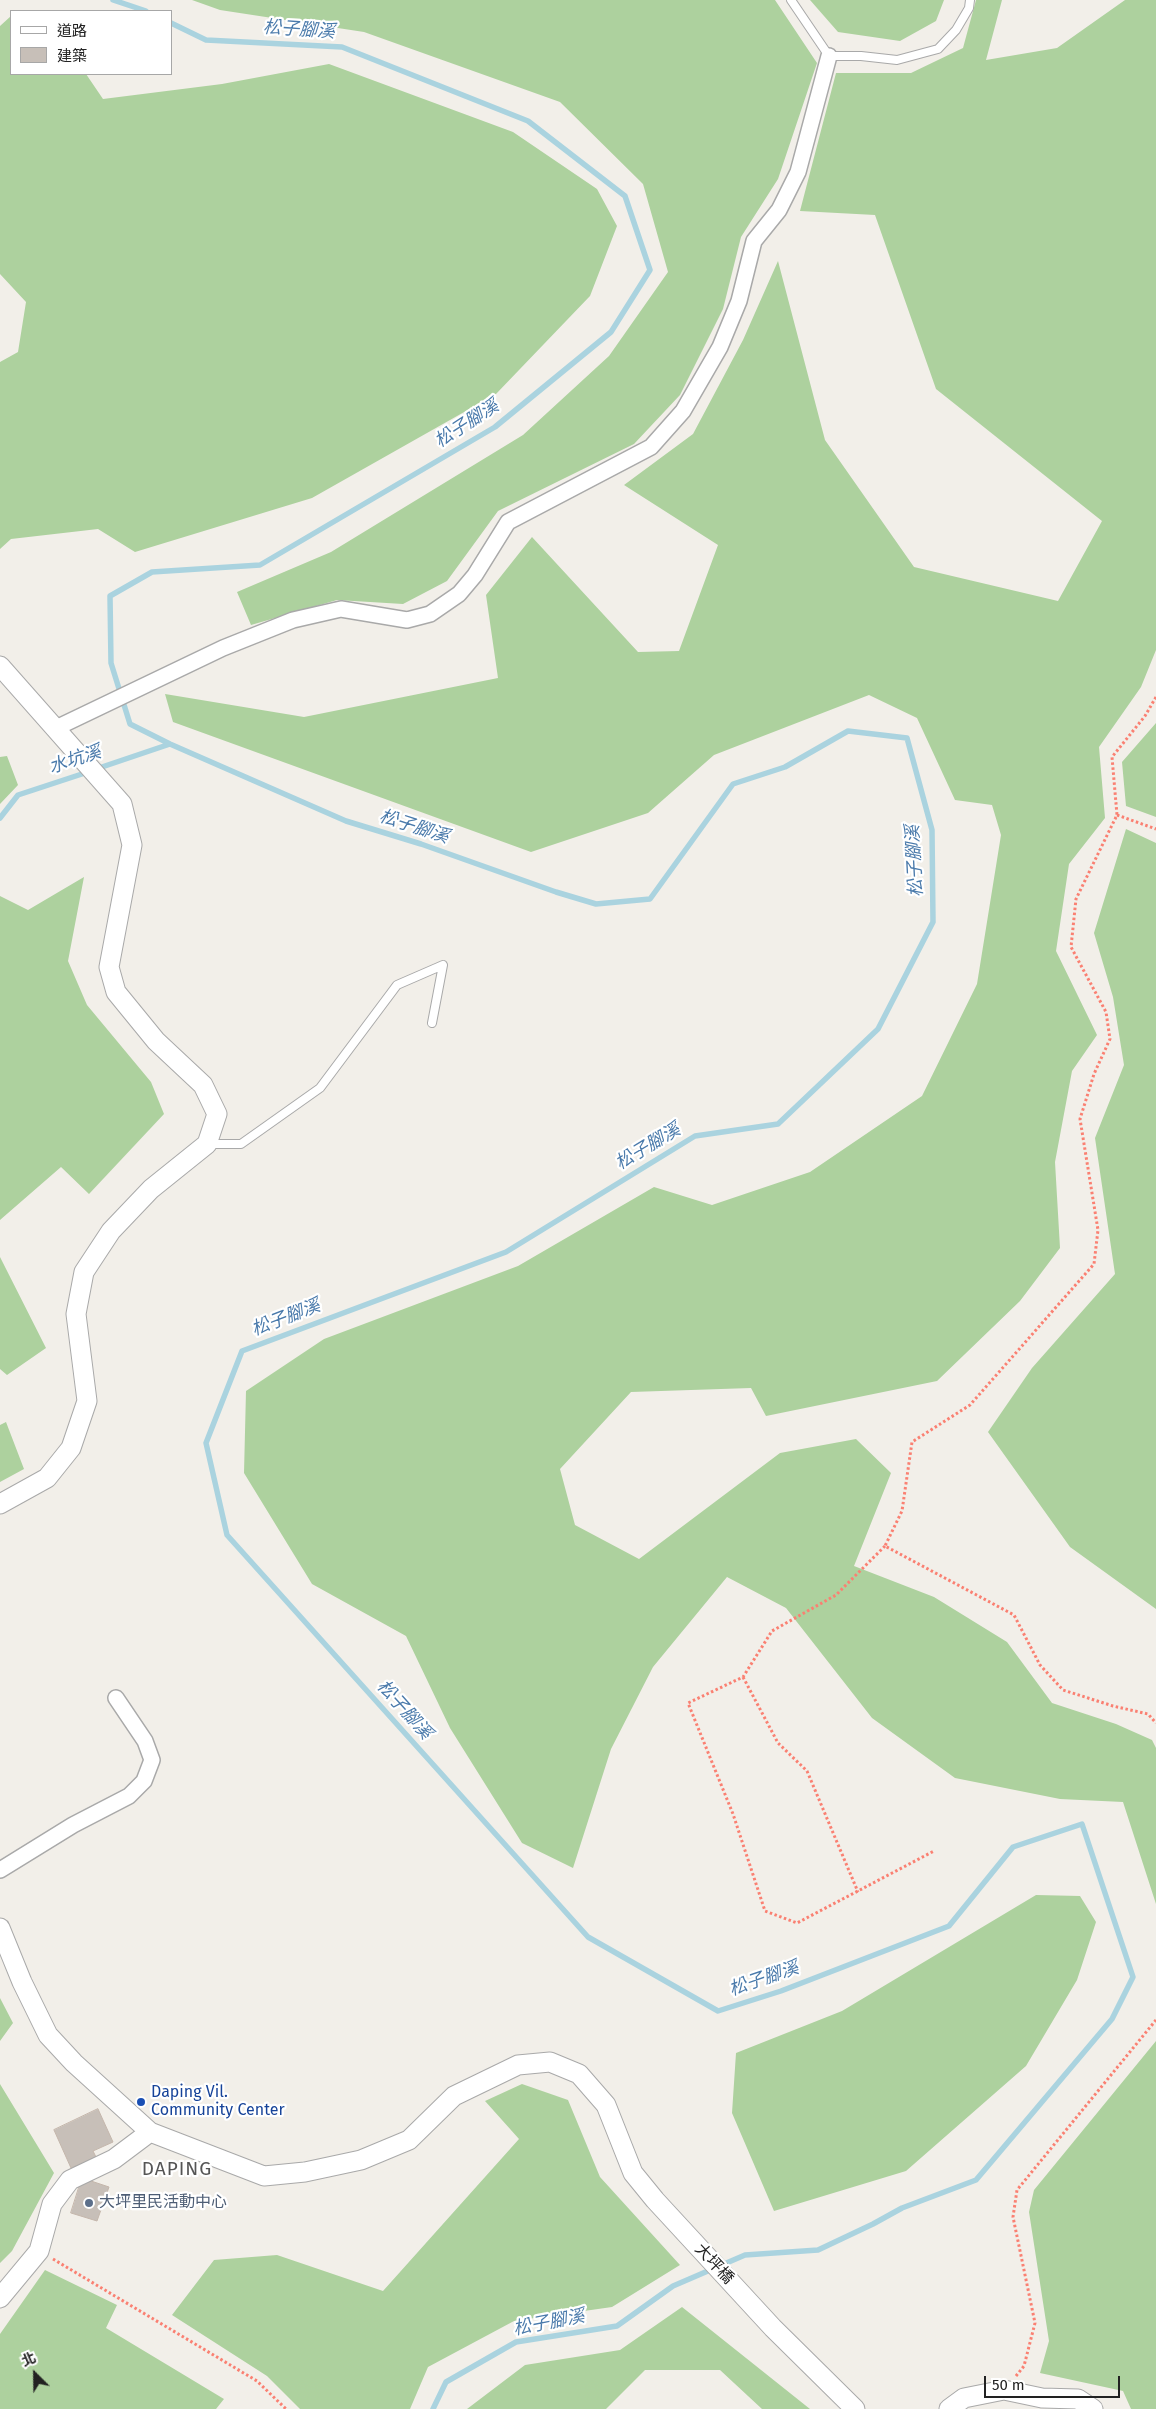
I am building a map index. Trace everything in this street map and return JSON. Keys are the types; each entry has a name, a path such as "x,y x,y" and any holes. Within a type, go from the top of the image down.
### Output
{"street":[{"path":"56,728 224,648 293,620 340,610 407,620 430,614 460,594 475,575 508,522 651,447 684,411 720,347 740,301 754,241 779,210 798,172 829,56"},
{"path":"0,666 122,804 132,845 109,967 116,992 156,1041 203,1085 217,1114 207,1144 150,1189 111,1231 84,1272 76,1314 87,1402 71,1448 47,1478 0,1504"},
{"path":"0,1870 73,1825 128,1796 144,1781 152,1760 145,1741 116,1698"},
{"path":"0,1928 22,1982 48,2034 74,2063 150,2132 114,2159 70,2180 52,2204 39,2251 6,2284 0,2298"},
{"name":"大坪橋","path":"150,2132 264,2176 305,2172 361,2160 409,2140 454,2096 518,2065 550,2062 579,2074 606,2105 633,2173 655,2200 773,2328 855,2409"},
{"path":"949,2409 964,2398 1004,2390 1042,2398 1078,2399 1093,2409"}],"lane":[{"path":"791,0 829,56 860,56 897,60 938,49 956,30 969,8 970,0"},
{"path":"207,1144 241,1144 320,1088 397,986 443,965 432,1023"}],"path":[{"path":"934,1851 797,1923 764,1911 733,1814 688,1703 743,1677 772,1631 836,1595 885,1546 902,1511 912,1442 970,1405 1094,1264 1098,1230 1080,1119 1094,1074 1110,1039 1106,1012 1071,947 1076,899 1118,815 1112,757 1145,716 1156,697"},
{"path":"1118,815 1156,829"},
{"path":"885,1546 1014,1615 1040,1665 1063,1690 1113,1706 1148,1714 1156,1723"},
{"path":"743,1677 778,1743 807,1771 858,1892"},
{"path":"1004,2390 1024,2366 1035,2323 1013,2217 1016,2190 1156,2020"},
{"path":"39,2251 257,2381 286,2409"}],"green space":[{"path":"192,0 775,0 817,63 778,179 741,237 723,309 680,395 634,444 498,511 447,581 403,604 337,600 251,625 237,592 331,552 523,435 609,356 668,272 643,184 560,102 364,32 220,10"},
{"path":"810,0 944,0 936,21 900,41 838,32"},
{"path":"976,0 1002,0 986,60 1057,48 1125,0 1156,0 1156,650 1141,687 1099,747 1105,818 1069,864 1056,951 1097,1035 1072,1071 1055,1162 1060,1248 1020,1301 937,1381 766,1416 751,1388 631,1392 560,1469 575,1525 639,1559 780,1453 856,1439 891,1473 854,1566 934,1597 1007,1642 1052,1703 1116,1724 1152,1740 1156,1748 1156,1904 1123,1802 1060,1799 955,1778 872,1718 786,1608 727,1577 653,1667 611,1749 573,1868 522,1843 450,1728 406,1636 312,1584 244,1473 246,1391 324,1339 518,1266 654,1187 712,1205 810,1172 922,1096 977,984 1001,835 992,805 955,800 917,718 869,695 714,755 648,813 531,852 173,722 165,694 304,717 498,678 486,595 532,537 638,652 679,651 718,545 624,485 693,434 743,340 778,261 825,440 914,567 1058,601 1102,521 936,389 875,215 800,211 836,73 911,73 963,48"},
{"path":"10,17 10,75 87,75 103,99 222,84 329,64 513,132 597,189 617,226 590,296 496,394 312,498 135,552 98,529 11,539 0,549 0,362 18,352 26,302 0,274 0,26"},
{"path":"1156,723 1156,817 1126,806 1122,762"},
{"path":"7,756 18,785 0,804 0,757"},
{"path":"1126,829 1156,843 1156,1609 1070,1547 988,1432 1032,1368 1115,1274 1095,1138 1124,1065 1113,997 1094,933"},
{"path":"84,877 68,961 87,1005 151,1082 164,1114 89,1194 61,1167 0,1220 0,896 28,910"},
{"path":"0,1257 46,1348 7,1375 0,1369"},
{"path":"6,1422 24,1469 0,1482 0,1425"},
{"path":"1036,1895 1080,1896 1096,1922 1077,1980 1026,2066 906,2171 774,2211 732,2113 736,2053 842,2011"},
{"path":"0,1998 13,2023 0,2041"},
{"path":"1156,2041 1156,2409 1131,2409 1123,2391 1040,2373 1049,2341 1029,2212 1034,2190"},
{"path":"0,2084 54,2173 12,2251 0,2263"},
{"path":"522,2084 568,2100 600,2177 680,2265 612,2307 514,2321 428,2367 410,2409 300,2409 267,2376 172,2315 214,2260 277,2255 383,2291 519,2139 485,2101"},
{"path":"45,2270 117,2305 106,2328 224,2399 216,2409 0,2409 0,2334"},
{"path":"682,2307 810,2409 762,2409 720,2370 645,2370 606,2409 467,2409 525,2365 620,2350"}],"building":[{"path":"98,2109 113,2142 93,2151 96,2157 71,2168 54,2130"},
{"name":"大坪里民活動中心","path":"82,2178 109,2187 97,2221 71,2213"}],"waterway":[{"name":"松子腳溪","path":"113,0 143,10"},
{"name":"松子腳溪","path":"172,23 206,40 342,47 528,121 625,196 650,270 611,332 495,427 260,565 152,572 110,596 111,663 130,724 170,744 346,821 421,844 556,892 596,904 650,899 733,784 785,767 848,731 907,738 932,830 933,922 878,1029 778,1124 695,1136 506,1252 242,1351 206,1443 227,1535 588,1937 718,2011 781,1991 949,1926 1013,1847 1082,1824 1133,1977 1112,2019 976,2180 902,2208 818,2250 745,2255 673,2286 617,2326 516,2342 446,2382 433,2409"},
{"name":"水坑溪","path":"96,769 170,744"},
{"name":"水坑溪","path":"0,818 18,795 88,772"}],"place":[{"name":"Daping Vil. Community Center","path":"141,2102"},
{"name":"大坪里民活動中心","path":"89,2203"}],"district":[{"name":"DAPING","path":"177,2170"}]}
